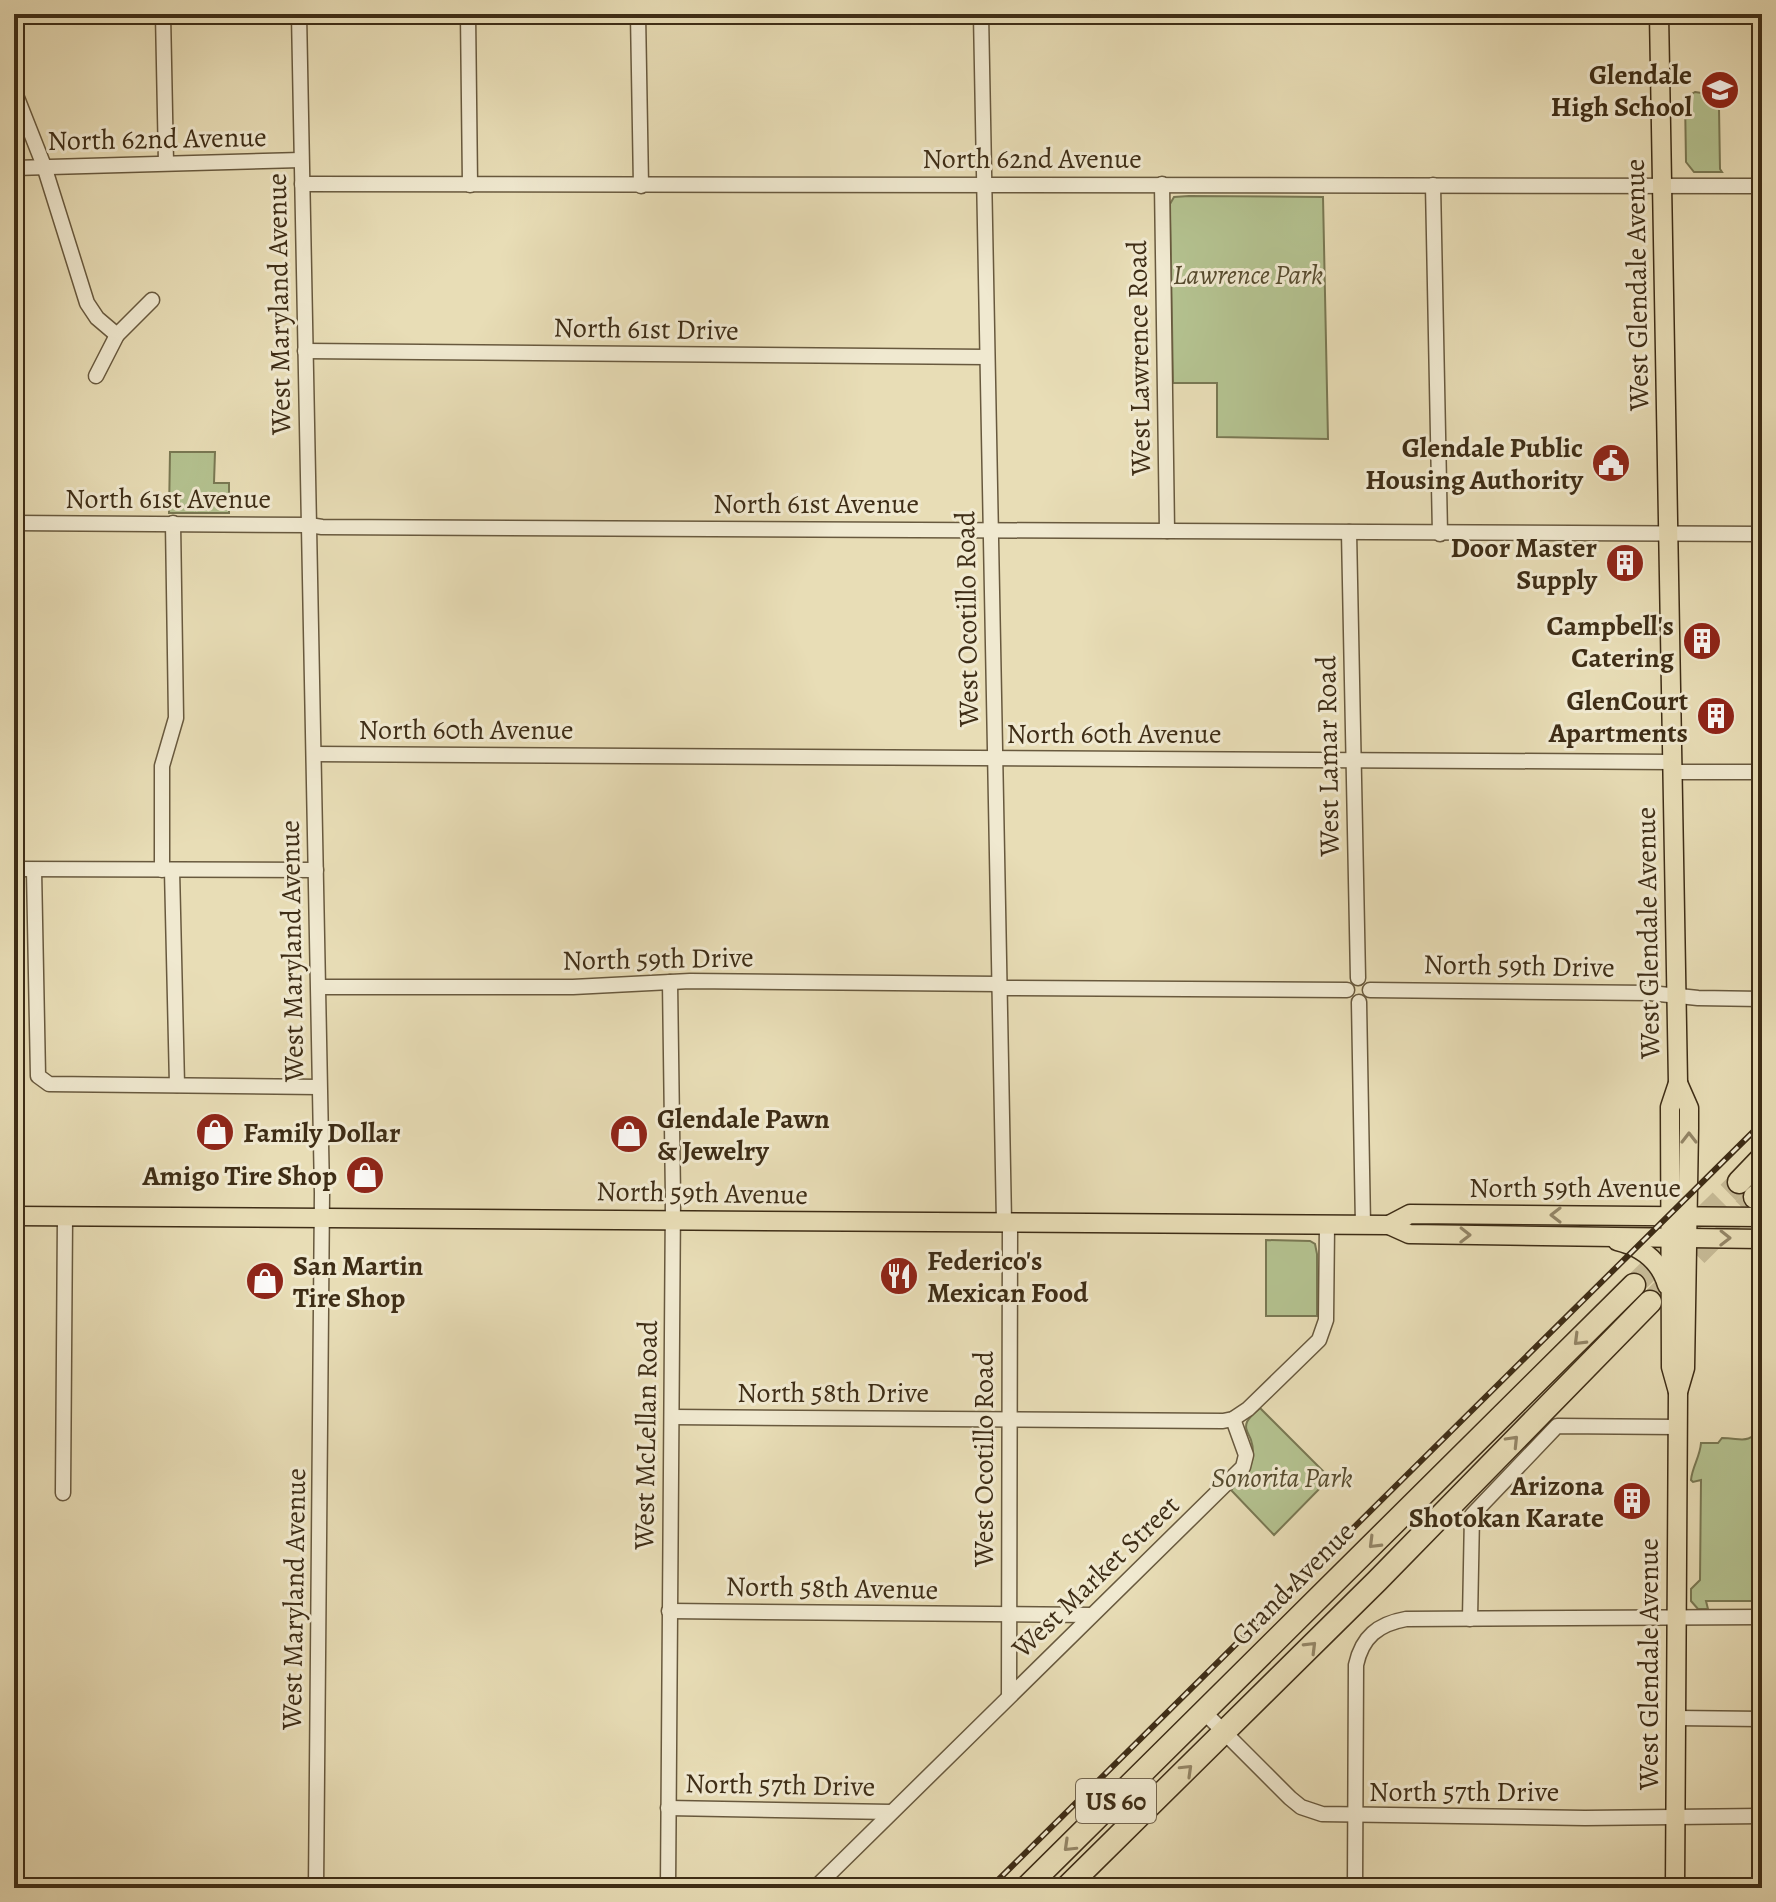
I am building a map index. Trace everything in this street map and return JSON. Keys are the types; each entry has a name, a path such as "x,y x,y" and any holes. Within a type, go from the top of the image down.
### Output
{"highway":[{"path":"1754,1197 1762,1158"},
{"name":"Grand Avenue","path":"1026,1888 1205,1713 1652,1294"},
{"name":"Grand Avenue","path":"1066,1888 1225,1733 1652,1294"}],"main road":[{"name":"West Glendale Avenue","path":"1659,14 1678,1083 1670,1107 1679,1216 1685,1368 1678,1392"},
{"name":"North 59th Avenue","path":"1389,1225 1410,1214 1679,1216 1754,1197"},
{"name":"North 59th Avenue","path":"14,1216 1389,1225 1409,1234 1762,1239"},
{"path":"1579,1236 1627,1244 1646,1254 1662,1271 1652,1294"},
{"name":"West Glendale Avenue","path":"1675,1888 1678,1392 1652,1294 1679,1238"}],"street":[{"path":"163,14 166,163"},
{"name":"West Maryland Avenue","path":"299,14 322,1217 316,1888"},
{"path":"468,14 470,185"},
{"path":"638,14 641,186"},
{"name":"West Ocotillo Road","path":"981,14 999,986 1007,1222 1009,1696"},
{"path":"14,90 44,166 87,303 97,318 117,335"},
{"name":"North 62nd Avenue","path":"14,168 301,160"},
{"name":"North 62nd Avenue","path":"302,184 1762,186"},
{"name":"West Lawrence Road","path":"1162,184 1167,531"},
{"path":"1433,185 1440,534"},
{"path":"96,376 117,335 152,300"},
{"name":"North 61st Drive","path":"305,351 987,357"},
{"name":"North 61st Avenue","path":"14,523 1762,534"},
{"path":"173,523 176,718 162,766 177,1085"},
{"name":"West Lamar Road","path":"1349,532 1358,978"},
{"name":"North 60th Avenue","path":"314,754 1353,760 1762,772"},
{"path":"14,869 316,870"},
{"path":"34,870 38,1076 42,1081 49,1084 319,1087"},
{"path":"1358,978 1366,982 1370,990 1365,1000 1359,1002 1351,1000 1347,990 1351,981 1358,978"},
{"name":"North 59th Drive","path":"319,987 573,987 670,982 1347,990"},
{"name":"West McLellan Road","path":"668,1888 673,1220 670,982"},
{"name":"North 59th Drive","path":"1370,990 1650,993 1707,999 1762,999"},
{"path":"1359,1002 1363,1225"},
{"path":"63,1493 65,1217"},
{"path":"1233,1419 1248,1409 1319,1340 1326,1320 1327,1225"},
{"name":"North 58th Drive","path":"672,1417 1233,1419"},
{"name":"West Market Street","path":"815,1888 1243,1467 1246,1455 1233,1419"},
{"path":"1470,1619 1472,1515 1557,1426 1678,1427"},
{"name":"North 58th Avenue","path":"669,1611 1091,1615"},
{"path":"1355,1888 1356,1665 1363,1645 1374,1630 1389,1622 1406,1619 1762,1617"},
{"name":"North 57th Drive","path":"1205,1713 1301,1807 1322,1814 1762,1816"},
{"path":"1676,1718 1762,1719"},
{"name":"North 57th Drive","path":"668,1808 891,1812"}],"green space":[{"path":"1695,92 1708,94 1719,108 1722,172 1694,172 1686,162 1685,98"},
{"name":"Lawrence Park","path":"1174,197 1323,197 1328,439 1217,437 1217,383 1173,383 1170,204"},
{"path":"170,452 215,452 214,483 229,483 229,513 169,513"},
{"path":"1266,1240 1310,1241 1315,1244 1317,1316 1266,1316"},
{"name":"Sonorita Park","path":"1260,1408 1330,1478 1274,1535 1231,1490 1246,1474 1252,1461 1253,1448 1246,1425"},
{"path":"1762,1426 1762,1601 1706,1601 1708,1609 1698,1609 1691,1601 1691,1589 1700,1580 1701,1480 1691,1480 1701,1443 1718,1443 1722,1438 1748,1439"}],"tunnel":[{"path":"1634,1285 1739,1182"},
{"path":"1650,1302 1755,1197"}],"railway":[{"path":"990,1888 1762,1123"}],"place":[{"name":"Glendale High School","path":"1720,90"},
{"name":"Glendale Public Housing Authority","path":"1611,463"},
{"name":"Door Master Supply","path":"1625,563"},
{"name":"Campbell's Catering","path":"1702,641"},
{"name":"GlenCourt Apartments","path":"1716,716"},
{"name":"Family Dollar","path":"215,1132"},
{"name":"Glendale Pawn & Jewelry","path":"629,1134"},
{"name":"Amigo Tire Shop","path":"365,1175"},
{"name":"Federico's Mexican Food","path":"899,1276"},
{"name":"San Martin Tire Shop","path":"265,1281"},
{"name":"Arizona Shotokan Karate","path":"1632,1501"}]}
